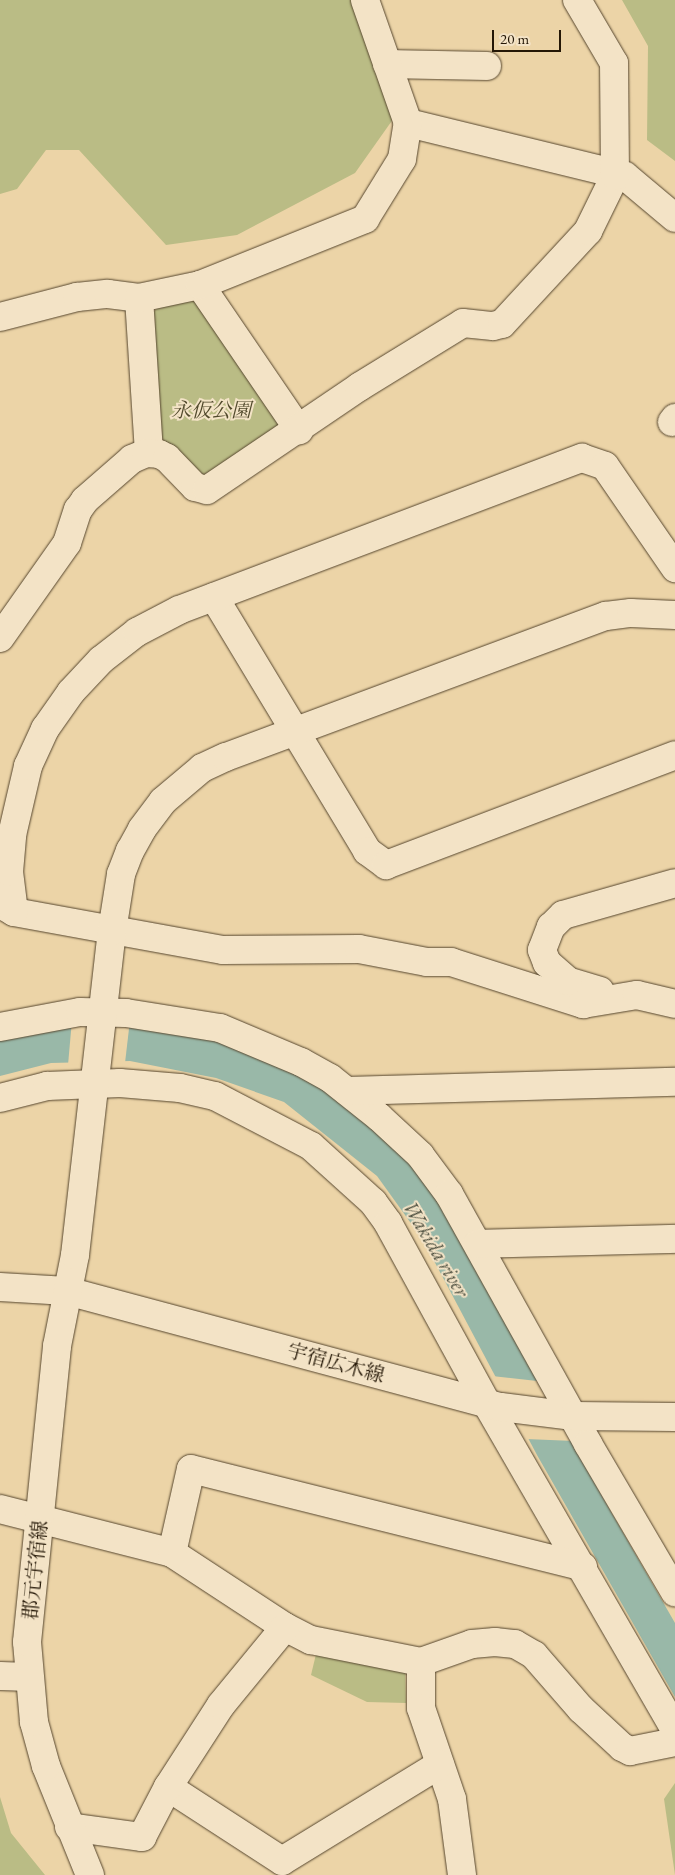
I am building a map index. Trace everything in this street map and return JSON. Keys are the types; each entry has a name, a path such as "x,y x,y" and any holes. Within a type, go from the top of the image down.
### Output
{"street":[{"path":"0,317 77,297 108,294 139,298 200,285 365,219 402,159 408,123 365,0"},
{"path":"0,638 67,543 78,510 84,500 132,459 149,453 167,458 195,487 207,490 299,430 359,387 463,323 493,326 502,324 588,231 615,176 614,62 576,0"},
{"path":"387,64 487,66"},
{"path":"408,123 615,176 625,176 675,218"},
{"path":"200,285 299,430"},
{"path":"139,298 149,453"},
{"path":"675,568 605,466 582,458 214,597 137,632 101,660 71,692 45,729 28,766 12,836 7,908 112,931 246,952 359,949 427,962 451,962 583,1004 637,995 675,1004"},
{"path":"214,597 367,851 386,865 675,755"},
{"name":"郡元宇宿線","path":"90,1875 73,1834 34,1722 28,1677 27,1642 41,1520 57,1346 67,1290 96,1080 112,931 121,874 130,851 142,829 163,802 202,768 294,731 606,616 631,613 675,615"},
{"path":"619,998 568,981 555,971 544,956 544,938 563,915 675,884"},
{"path":"0,1027 53,1015 166,1018 220,1028 301,1062 347,1091 420,1155 449,1194 478,1244 569,1416 671,1579"},
{"path":"0,1098 47,1086 96,1080 180,1088 215,1096 311,1146 373,1202 388,1223 494,1406 675,1730"},
{"path":"347,1091 675,1082"},
{"path":"478,1244 675,1239"},
{"name":"宇宿広木線","path":"0,1287 67,1290 494,1406 569,1416 675,1417"},
{"path":"172,1553 191,1469 583,1567"},
{"path":"0,1510 172,1553 284,1627 311,1640 421,1662 472,1644 495,1642 515,1644 534,1655 581,1708 622,1747 630,1751 675,1742"},
{"path":"73,1834 142,1837 168,1787 221,1705 284,1627"},
{"path":"421,1662 421,1708 452,1799 462,1875"},
{"path":"0,1676 28,1677"},
{"path":"168,1787 282,1860 440,1764"},
{"name":"郡元宇宿線","path":"73,1834 110,1875"}],"green space":[{"path":"0,0 359,0 396,115 355,173 237,235 166,245 79,150 46,150 17,189 0,194"},
{"path":"622,0 675,0 675,161 647,140 648,46"},
{"name":"永仮公園","path":"193,300 202,305 280,420 277,428 209,476 199,476 160,437 154,311 162,305"},
{"path":"317,1650 405,1666 406,1703 367,1702 311,1675"},
{"path":"675,1783 675,1875 664,1799"},
{"path":"0,1797 11,1833 45,1875 0,1875"}],"water":[{"name":"Wakida river","path":"139,1021 250,1047 310,1077 413,1157 535,1360 575,1449 675,1623 675,1697 537,1455 423,1240 377,1176 284,1102 216,1078 130,1061 51,1063 0,1076 0,1034"}],"pier":[{"path":"72,1020 130,1020 125,1063 68,1065"},
{"path":"492,1376 546,1382 574,1441 526,1439"}]}
